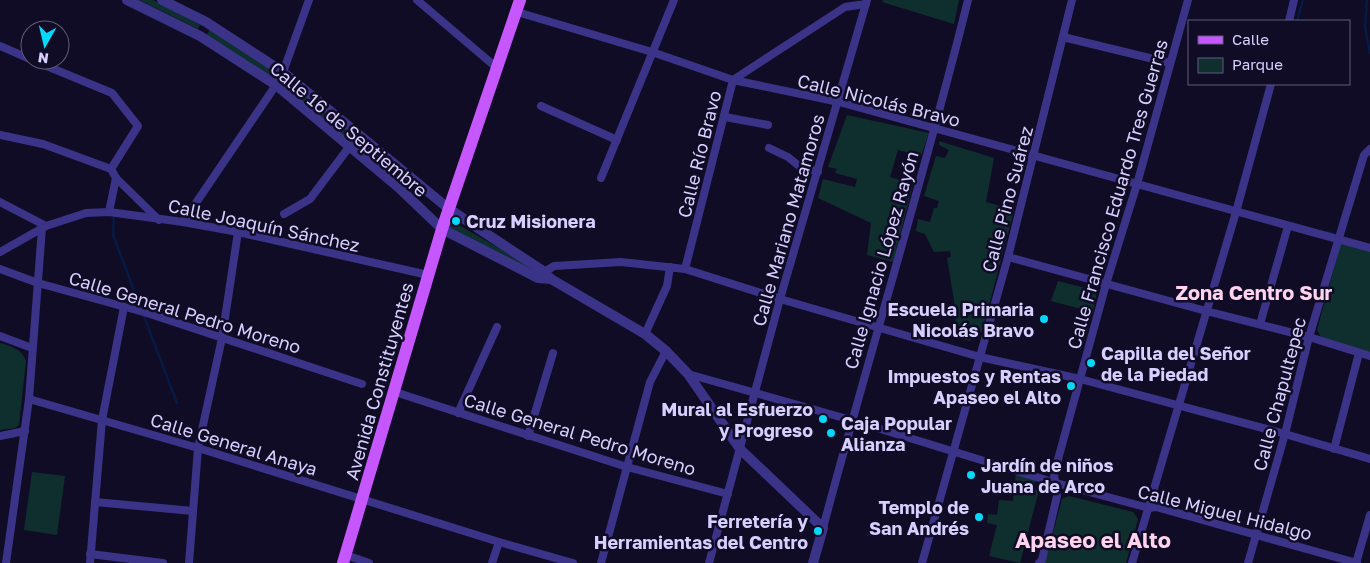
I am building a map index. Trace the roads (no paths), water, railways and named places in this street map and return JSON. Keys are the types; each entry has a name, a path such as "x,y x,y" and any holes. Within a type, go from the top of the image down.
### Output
{"main road":[{"name":"Avenida Constituyentes","path":"344,559 442,230 518,6"}],"street":[{"name":"Calle 16 de Septiembre","path":"127,0 200,36 276,86 398,186 442,230 544,276 645,334 688,374 740,449 823,528"},
{"name":"Calle 16 de Septiembre","path":"162,0 206,22 283,72 449,208 544,276"},
{"path":"183,222 276,86 283,72 309,0"},
{"path":"417,0 497,68"},
{"path":"601,178 674,0"},
{"name":"Calle Ignacio López Rayón","path":"823,528 851,420 879,327 968,0"},
{"name":"Calle Pino Suárez","path":"922,563 952,450 1008,257 1072,0"},
{"name":"Calle Francisco Eduardo Tres Guerras","path":"1039,563 1042,560 1057,496 1054,474 1106,284 1137,184 1188,0"},
{"path":"1288,20 1294,0"},
{"name":"Calle Río Bravo","path":"685,269 733,80 845,7 867,2"},
{"name":"Calle Mariano Matamoros","path":"709,563 780,299 867,2"},
{"name":"Calle Nicolás Bravo","path":"518,6 733,80 839,102 1370,248"},
{"path":"200,36 206,22"},
{"path":"1063,37 1170,63"},
{"path":"0,46 20,55"},
{"path":"0,135 43,144 111,169 138,126 112,93 56,70"},
{"path":"1132,563 1236,212 1271,85"},
{"path":"541,106 617,140"},
{"path":"725,117 768,126"},
{"path":"284,214 310,199 359,134"},
{"path":"769,148 788,157 799,166 818,172"},
{"name":"Calle Chapultepec","path":"1248,563 1338,240 1364,155 1370,148"},
{"name":"Calle Joaquín Sánchez","path":"111,169 116,178 159,220 183,222 238,232 428,275"},
{"path":"398,186 408,174"},
{"path":"109,212 116,178"},
{"path":"0,202 44,227"},
{"path":"0,252 44,227 86,213 109,212 159,220"},
{"path":"1260,324 1288,226"},
{"path":"6,563 30,400 32,348 44,227"},
{"path":"189,563 198,448 222,338 238,232"},
{"path":"1008,257 1206,311 1310,336 1370,356"},
{"path":"544,276 554,266 621,262 685,269 780,299 980,357 1080,380 1285,434 1370,459"},
{"path":"645,334 667,286 670,267"},
{"name":"Calle General Pedro Moreno","path":"0,270 38,283 147,313 362,384"},
{"path":"90,563 102,420 124,308"},
{"path":"458,413 497,327"},
{"path":"0,336 32,348"},
{"path":"601,563 650,382 666,352"},
{"path":"1334,449 1359,352"},
{"path":"528,436 553,353"},
{"name":"Calle Miguel Hidalgo","path":"688,374 851,420 1056,483 1149,508 1156,507 1357,563"},
{"name":"Calle General Pedro Moreno","path":"395,392 627,467 728,494"},
{"name":"Calle General Anaya","path":"30,400 198,448 362,500 573,563"},
{"path":"0,436 25,431"},
{"path":"95,502 193,511"},
{"path":"1357,563 1370,515"},
{"path":"814,563 823,528"},
{"path":"492,563 499,542"},
{"path":"90,554 162,563"},
{"path":"344,559 369,563"}],"waterway":[{"path":"1297,20 1303,0"},
{"path":"1367,0 1365,27 1370,53"},
{"path":"114,214 113,235 177,403"},
{"path":"1327,232 1333,234"}],"place":[{"name":"Cruz Misionera","path":"456,221"},
{"name":"Escuela Primaria Nicolás Bravo","path":"1044,319"},
{"name":"Capilla del Señor de la Piedad","path":"1091,363"},
{"name":"Impuestos y Rentas Apaseo el Alto","path":"1071,386"},
{"name":"Mural al Esfuerzo y Progreso","path":"823,419"},
{"name":"Caja Popular Alianza","path":"831,433"},
{"name":"Jardín de niños Juana de Arco","path":"971,475"},
{"name":"Templo de San Andrés","path":"979,517"},
{"name":"Ferretería y Herramientas del Centro","path":"818,531"}],"district":[{"name":"Zona Centro Sur","path":"1254,292"},
{"name":"Apaseo el Alto","path":"1093,539"}]}
